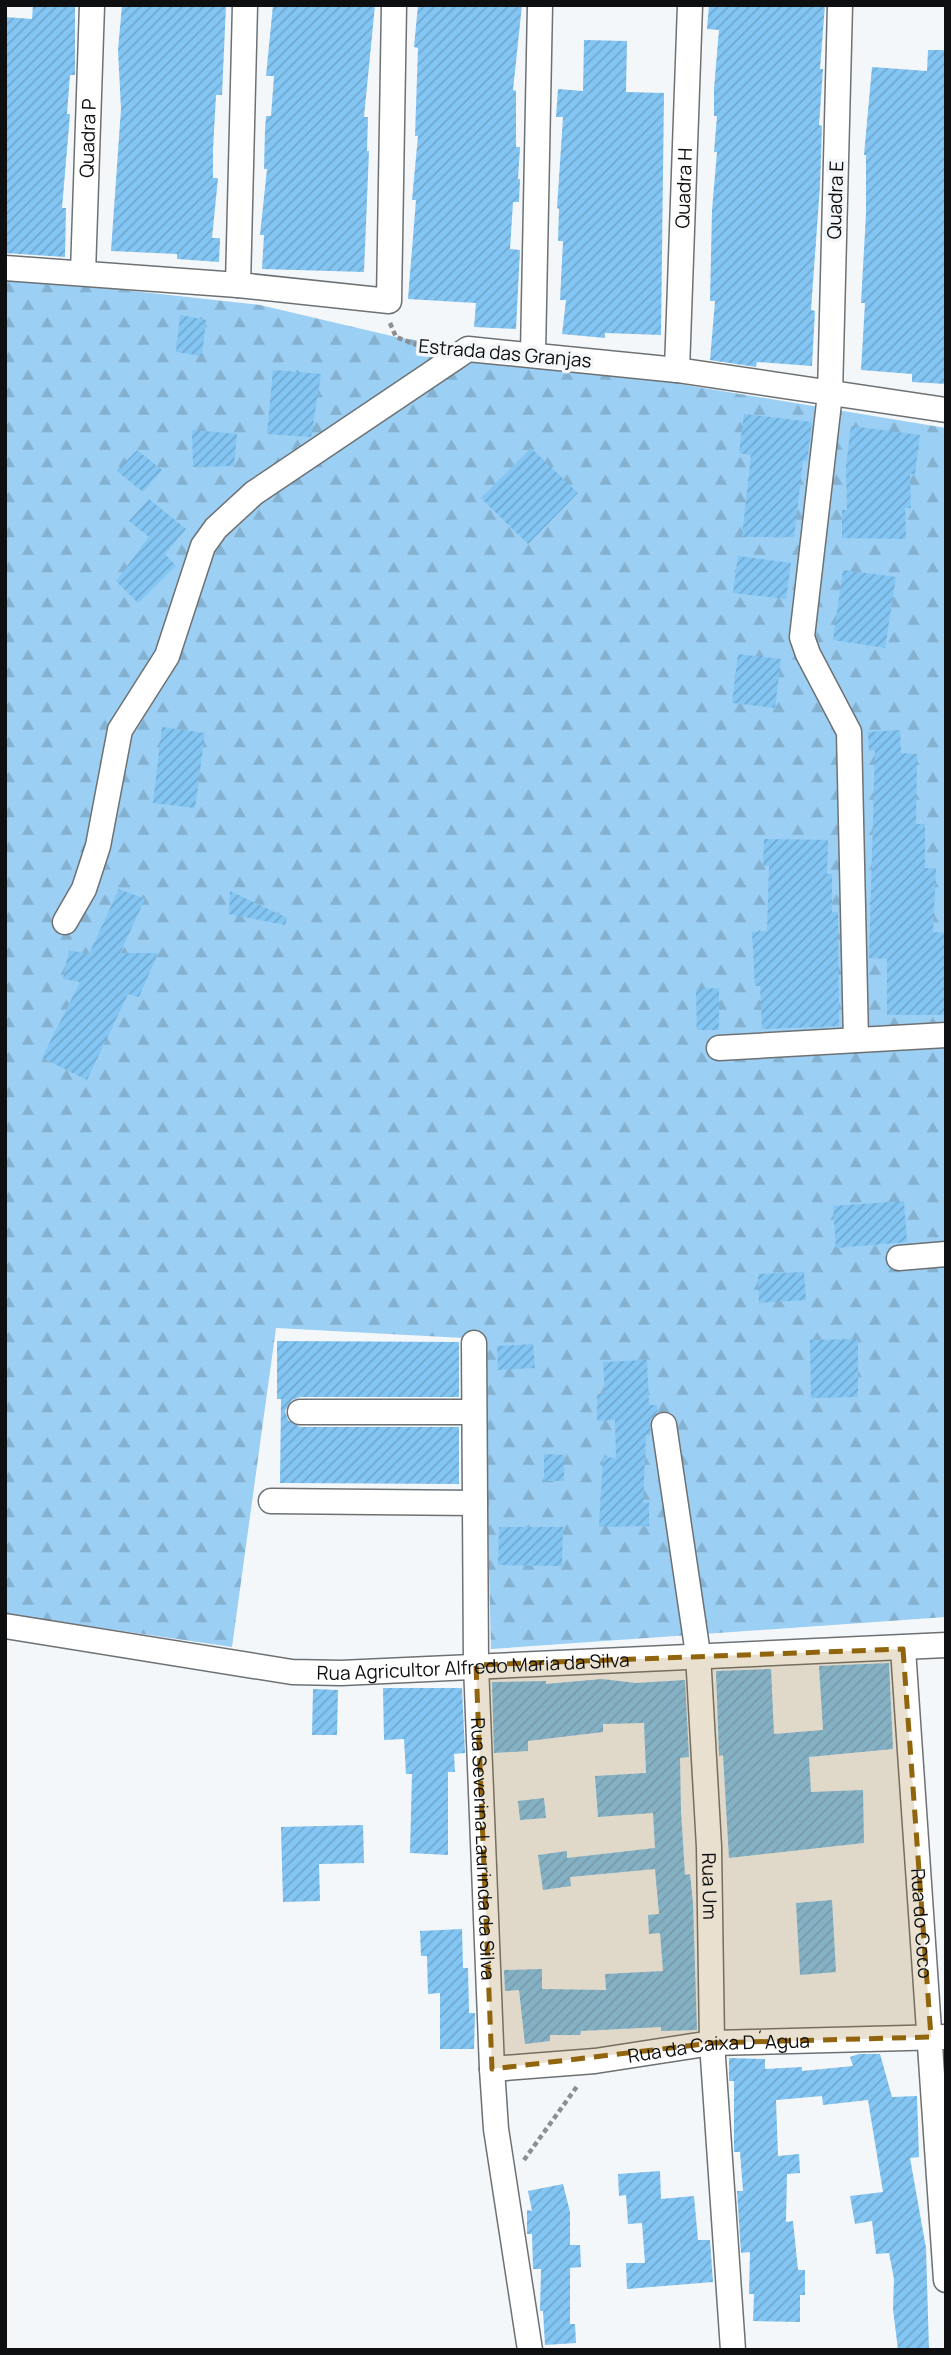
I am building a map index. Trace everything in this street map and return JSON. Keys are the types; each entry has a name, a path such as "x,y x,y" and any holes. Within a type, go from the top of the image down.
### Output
{"street":[{"name":"Quadra P","path":"83,273 92,5"},
{"path":"238,285 244,5"},
{"path":"5,268 238,285 389,301 394,5"},
{"path":"533,354 540,5"},
{"name":"Quadra H","path":"677,370 690,5"},
{"name":"Quadra E","path":"840,5 830,394 802,637 808,654 849,732 856,1040"},
{"path":"65,922 84,890 98,846 120,730 167,656 204,546 216,528 254,493 468,349"},
{"name":"Estrada das Granjas","path":"468,349 677,370 946,410"},
{"path":"719,1048 946,1035"},
{"path":"900,1258 946,1254"},
{"name":"Rua Severina Laurinda da Silva","path":"474,1343 476,1665 492,2069 505,2190 530,2350"},
{"path":"300,1412 474,1412"},
{"name":"Rua Um","path":"664,1425 698,1654 709,1847 712,2043 733,2350"},
{"path":"271,1501 475,1503"},
{"name":"Rua Agricultor Alfredo Maria da Silva","path":"5,1626 292,1672 341,1673 698,1654 903,1649 946,1645"},
{"name":"Rua do Coco","path":"903,1649 938,2037 946,2280"},
{"name":"Rua da Caixa D´Agua","path":"492,2069 594,2061 712,2043 938,2037"}],"path":[{"name":"Estrada das Granjas","path":"389,301 390,325 396,337 418,348 468,349"},
{"path":"505,2190 594,2061"}],"highlighted area":[{"path":"903,1649 931,2037 712,2043 492,2069 476,1665"}],"green space":[{"path":"5,277 260,305 396,337 946,428 946,1617 491,1649 483,1339 276,1328 232,1647 5,1614"}],"building":[{"path":"33,5 75,5 75,75 70,75 67,114 70,114 62,208 66,208 65,257 5,253 5,17 32,19"},
{"path":"122,5 226,5 222,95 216,95 213,149 213,178 218,178 212,238 220,238 219,262 177,259 177,254 111,251 121,109 118,50"},
{"path":"273,5 375,5 364,117 368,117 369,151 364,272 262,269 264,235 260,235 267,169 264,169 265,130 266,116 271,116 274,76 266,76"},
{"path":"418,5 522,5 513,90 516,91 516,147 520,147 519,202 513,202 510,249 520,250 516,329 474,327 476,303 408,299 416,200 412,200 418,136 415,136 418,48 414,47"},
{"path":"709,5 825,5 820,69 823,69 819,125 822,126 820,186 811,310 815,311 812,366 757,362 756,367 710,360 715,301 710,301 712,210 717,152 714,152 717,116 714,116 714,89 719,30 707,29"},
{"path":"584,40 627,41 626,92 664,93 661,335 605,333 605,338 562,334 566,300 560,300 563,241 558,241 557,208 563,117 556,117 558,89 583,91"},
{"path":"928,50 946,50 946,384 912,382 912,374 861,370 865,303 861,303 866,214 864,155 872,67 927,71"},
{"path":"180,315 206,320 202,356 176,352"},
{"path":"273,370 321,374 311,437 267,434"},
{"path":"744,414 812,422 807,461 803,461 794,537 742,537 751,455 739,453"},
{"path":"851,426 920,435 915,474 910,474 911,508 905,508 906,539 842,538 842,510 847,510 846,466"},
{"path":"192,430 237,434 234,466 193,467"},
{"path":"531,448 578,493 528,544 481,498"},
{"path":"137,450 162,470 143,492 117,471"},
{"path":"149,499 186,529 165,554 176,566 138,603 116,581 149,537 129,521"},
{"path":"738,556 791,563 786,599 733,593"},
{"path":"843,570 896,577 885,648 833,640"},
{"path":"738,654 781,659 775,708 732,703"},
{"path":"162,727 205,733 195,808 153,803"},
{"path":"900,730 901,753 917,754 916,824 925,824 925,868 936,868 933,932 946,933 946,1015 887,1015 887,959 869,958 875,750 869,751 868,732"},
{"path":"764,839 828,840 827,874 832,874 832,912 838,912 839,1026 762,1029 760,986 755,986 752,932 767,931 769,866 763,866"},
{"path":"119,889 145,899 120,953 158,953 139,997 128,994 87,1080 42,1058 80,982 63,979 69,950 89,954"},
{"path":"230,891 287,918 285,925 229,914"},
{"path":"719,988 719,1030 697,1030 696,989"},
{"path":"904,1201 907,1242 836,1248 833,1206"},
{"path":"804,1272 806,1300 759,1303 758,1274"},
{"path":"858,1339 858,1397 811,1398 810,1340"},
{"path":"277,1341 459,1342 459,1397 300,1397 292,1400 285,1411 288,1420 300,1427 459,1427 459,1484 280,1483 281,1399 277,1399"},
{"path":"533,1344 535,1368 498,1370 497,1346"},
{"path":"647,1360 649,1405 657,1405 657,1412 650,1420 650,1435 646,1435 643,1503 649,1502 649,1526 599,1527 603,1457 616,1458 615,1420 597,1421 597,1394 605,1394 603,1362"},
{"path":"544,1454 564,1455 564,1481 544,1481"},
{"path":"499,1527 563,1527 562,1566 498,1565"},
{"path":"889,1663 893,1749 809,1757 811,1792 863,1790 864,1843 729,1858 723,1755 719,1756 716,1671 771,1669 774,1734 823,1730 819,1666"},
{"path":"602,1679 636,1683 685,1680 689,1757 680,1758 681,1811 685,1875 690,1874 693,1904 697,2030 661,2031 661,2027 581,2031 580,2035 550,2035 550,2041 525,2044 519,1990 505,1991 504,1970 542,1969 542,1989 606,1990 605,1974 663,1971 660,1933 649,1934 648,1915 659,1914 655,1869 570,1877 571,1886 543,1890 538,1855 567,1851 567,1858 655,1848 653,1813 598,1817 595,1776 646,1773 644,1723 603,1724 603,1732 528,1741 528,1751 494,1753 492,1682 546,1681 546,1684"},
{"path":"383,1688 462,1688 465,1753 454,1754 455,1772 448,1772 448,1855 410,1853 412,1774 406,1774 404,1739 384,1740"},
{"path":"313,1689 338,1690 337,1735 312,1735"},
{"path":"544,1798 546,1818 520,1820 518,1801"},
{"path":"363,1825 364,1863 319,1864 320,1901 283,1902 281,1827"},
{"path":"832,1900 836,1972 800,1975 796,1903"},
{"path":"462,1929 463,1968 468,1968 469,2013 475,2013 474,2049 440,2049 440,1993 428,1994 427,1956 421,1956 420,1931"},
{"path":"880,2054 892,2097 917,2096 919,2157 910,2158 926,2248 929,2350 898,2350 893,2309 894,2279 889,2253 876,2254 872,2221 855,2224 850,2196 883,2192 868,2100 823,2105 822,2096 776,2100 778,2156 799,2154 800,2173 787,2174 786,2222 793,2221 798,2270 805,2270 805,2295 800,2295 800,2322 753,2321 754,2294 749,2294 750,2252 741,2253 737,2191 743,2191 740,2152 734,2152 734,2081 729,2081 729,2058 765,2059 765,2069 802,2067 802,2071 853,2066 850,2057"},
{"path":"660,2171 661,2199 694,2196 698,2240 710,2240 713,2282 627,2289 626,2263 645,2263 642,2223 628,2224 626,2195 619,2196 618,2174"},
{"path":"563,2184 570,2212 570,2245 580,2245 581,2267 570,2268 570,2324 575,2324 576,2343 545,2345 543,2311 540,2311 541,2269 533,2269 532,2234 527,2234 527,2210 532,2211 528,2191"}]}
